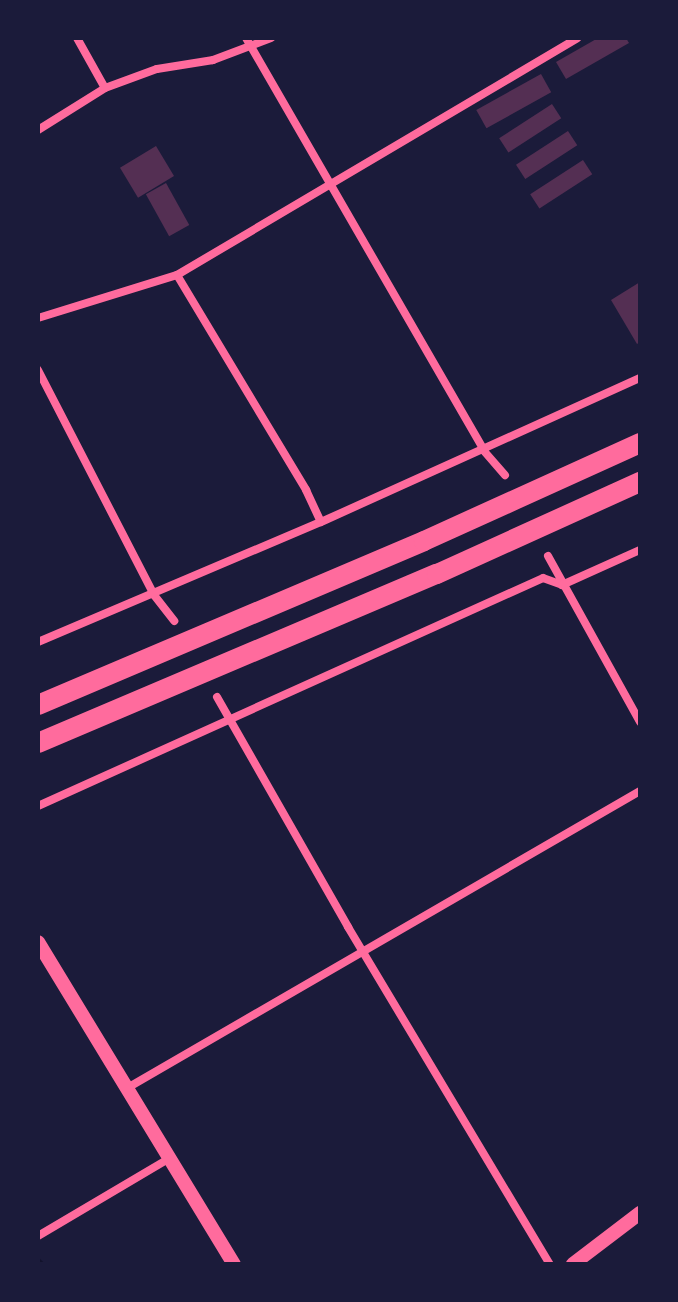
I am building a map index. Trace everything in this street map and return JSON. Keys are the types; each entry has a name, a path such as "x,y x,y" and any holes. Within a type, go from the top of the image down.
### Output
{"highway":[{"path":"38,705 424,541 640,443"},
{"path":"38,743 394,592 640,482"}],"main road":[{"path":"38,942 234,1264"},
{"path":"573,1264 640,1213"}],"street":[{"path":"77,38 105,88"},
{"path":"38,130 105,88 157,69 213,60 248,42 271,38"},
{"path":"38,318 177,275 577,38"},
{"path":"248,42 484,451 505,475"},
{"path":"177,275 306,490 321,522"},
{"path":"38,370 154,595 174,621"},
{"path":"38,642 154,595 484,451 640,378"},
{"path":"38,806 229,717 543,578 562,585 640,550"},
{"path":"548,556 640,722"},
{"path":"217,697 550,1264"},
{"path":"129,1087 640,791"},
{"path":"38,1236 170,1158"}],"building":[{"path":"598,38 626,38 629,43 566,79 556,62"},
{"path":"541,74 551,92 486,128 476,110"},
{"path":"552,104 561,118 508,153 499,138"},
{"path":"568,131 577,145 525,179 516,165"},
{"path":"156,146 174,176 138,198 120,168"},
{"path":"583,160 592,174 539,209 530,194"},
{"path":"166,183 189,225 169,236 146,194"},
{"path":"640,282 640,342 637,344 611,300"}],"waterway":[{"path":"38,1261 41,1264"}]}
